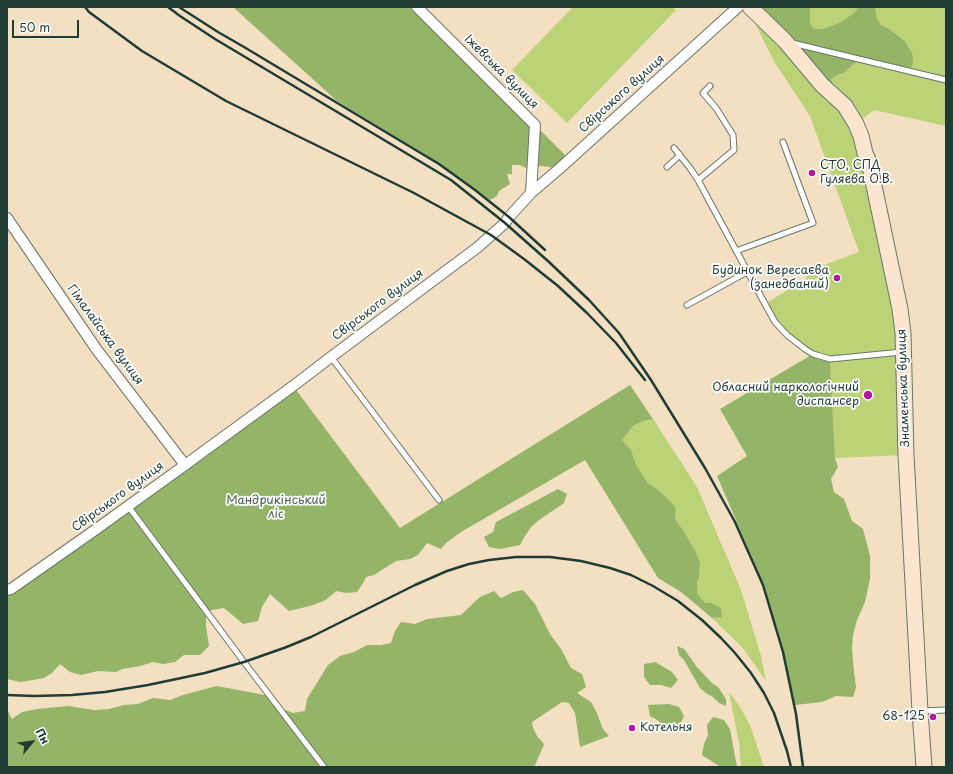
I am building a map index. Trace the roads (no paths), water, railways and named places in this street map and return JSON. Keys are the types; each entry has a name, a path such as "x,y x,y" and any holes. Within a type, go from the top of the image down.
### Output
{"main road":[{"name":"Знаменська вулиця","path":"750,7 785,41 822,85 845,106 856,124 869,162 900,309 904,351 906,455 924,767"}],"street":[{"name":"Іжевська вулиця","path":"417,7 535,125 531,193"},
{"name":"Свірського вулиця","path":"7,590 11,589 88,535 185,465 478,247 505,223 531,193 738,7"},
{"name":"Гімалайська вулиця","path":"7,218 97,350 185,465"}],"lane":[{"path":"785,41 946,80"},
{"path":"698,180 734,150 733,135 716,108 703,93 710,86"},
{"path":"736,251 813,223 783,142"},
{"path":"674,148 698,180 775,322 787,335 805,349 814,354 830,359 904,351"},
{"path":"667,167 680,155"},
{"path":"687,305 747,272"},
{"path":"331,357 439,500"},
{"path":"128,506 324,767"},
{"path":"920,711 946,710"}],"railway":[{"path":"85,7 89,12 142,51 226,101 414,193 491,235 558,286 587,313 616,343 645,380"},
{"path":"168,7 215,39 451,180 505,223 549,262 589,300 619,333 651,380 705,468 735,522 763,585 783,652 796,714 803,767"},
{"path":"179,7 218,32 439,164 509,217 545,250"},
{"path":"7,695 72,695 105,692 205,673 244,662 311,637 415,585 447,571 489,560 516,557 550,557 581,561 631,575 678,601 702,620 735,653 751,673 764,693 774,713 791,767"}],"place":[{"name":"СТО, СПД Гуляева О.В.","path":"812,173"},
{"name":"Будинок Вересаєва (занедбаний)","path":"837,278"},
{"name":"Обласний наркологічний диспансер","path":"868,395"},
{"name":"68-125","path":"933,717"},
{"name":"Котельня","path":"632,728"}],"park label":[{"name":"Мандрикінський ліс","path":"276,508"}]}
